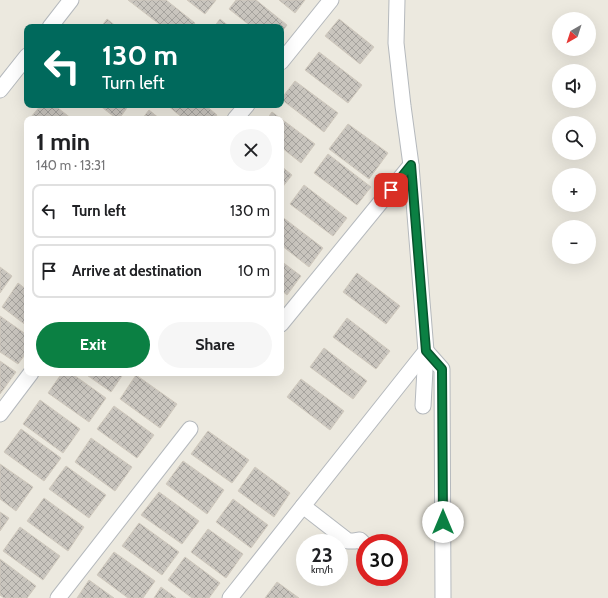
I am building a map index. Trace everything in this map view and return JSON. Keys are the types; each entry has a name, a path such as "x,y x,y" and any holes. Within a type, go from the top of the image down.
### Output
{"street":[{"path":"52,24 71,0"},
{"path":"284,58 331,0"},
{"path":"397,0 396,44 411,165 426,351 423,406"},
{"path":"0,90 24,60"},
{"path":"237,116 244,108"},
{"path":"284,320 411,165"},
{"path":"230,598 426,351"},
{"path":"426,351 442,369 443,598"},
{"path":"0,414 29,376"},
{"path":"58,598 190,429"},
{"path":"303,506 348,540 356,541"}],"building":[{"path":"128,0 166,0 195,23 159,24"},
{"path":"187,0 216,0 205,14"},
{"path":"236,0 256,0 287,25 284,29 284,24 248,24 229,9"},
{"path":"279,0 305,0 295,13"},
{"path":"107,19 113,24 103,24"},
{"path":"220,19 226,24 216,24"},
{"path":"339,19 374,47 360,64 325,36"},
{"path":"319,52 362,85 348,103 305,70"},
{"path":"295,81 338,113 324,132 284,101 284,95"},
{"path":"38,108 58,108 68,116 32,116"},
{"path":"103,108 127,108 121,116 113,116"},
{"path":"171,108 209,108 217,115 216,116 180,116"},
{"path":"149,110 156,116 144,116"},
{"path":"272,112 277,116 269,116"},
{"path":"284,121 315,144 301,163 284,149"},
{"path":"348,124 388,153 369,179 329,149"},
{"path":"328,154 371,187 357,205 314,173"},
{"path":"284,168 292,175 284,185"},
{"path":"304,185 347,218 333,236 290,204"},
{"path":"284,218 323,248 309,267 284,247"},
{"path":"284,263 301,276 287,295 284,292"},
{"path":"0,267 12,276 0,293"},
{"path":"357,273 400,306 386,324 343,292"},
{"path":"18,283 24,288 24,324 2,307"},
{"path":"0,316 24,333 24,356 18,364 0,352"},
{"path":"347,318 390,351 376,369 333,337"},
{"path":"324,348 367,381 353,399 310,367"},
{"path":"0,361 16,372 0,394"},
{"path":"60,376 75,376 106,398 89,422 48,393"},
{"path":"88,376 122,376 111,392"},
{"path":"135,376 137,376 177,404 160,428 120,399"},
{"path":"301,379 344,411 330,430 287,397"},
{"path":"40,400 80,429 63,453 23,424"},
{"path":"114,406 154,435 137,458 97,429"},
{"path":"21,429 61,458 44,481 4,452"},
{"path":"208,431 249,460 232,483 191,454"},
{"path":"91,438 132,467 115,491 75,462"},
{"path":"183,461 224,490 207,514 166,484"},
{"path":"0,464 33,487 16,511 0,499"},
{"path":"66,466 106,495 89,518 49,489"},
{"path":"255,467 290,493 274,517 238,491"},
{"path":"159,492 199,521 182,544 141,515"},
{"path":"44,498 84,527 68,551 27,521"},
{"path":"233,499 268,525 251,548 216,522"},
{"path":"0,512 9,518 0,531"},
{"path":"139,523 179,552 162,575 122,546"},
{"path":"20,527 60,556 43,580 3,551"},
{"path":"208,529 243,554 226,578 191,552"},
{"path":"114,552 155,581 143,598 128,598 97,575"},
{"path":"185,557 220,583 209,598 192,598 168,580"},
{"path":"0,559 36,586 27,598 4,598 0,595"},
{"path":"89,580 114,598 77,598"},
{"path":"277,582 299,598 265,598"},
{"path":"161,587 176,598 154,598"}],"route":[{"path":"391,190 411,165 426,351 442,369 443,522"}]}
